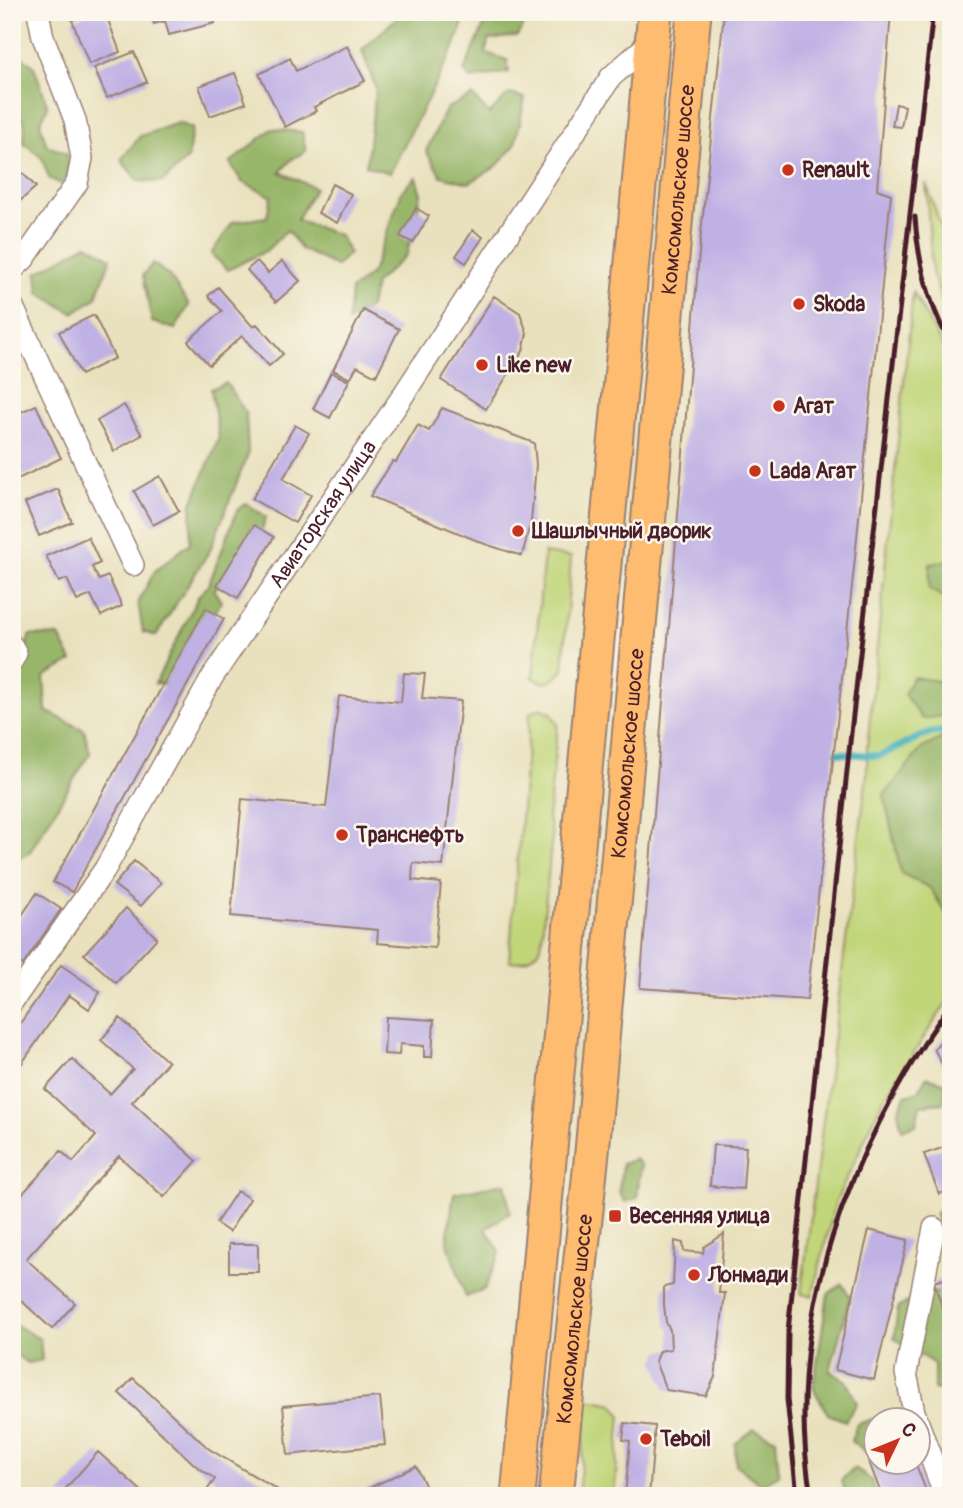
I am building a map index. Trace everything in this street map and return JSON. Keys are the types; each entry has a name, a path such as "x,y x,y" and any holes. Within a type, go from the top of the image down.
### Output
{"main road":[{"name":"Комсомольское шоссе","path":"556,1496 590,1166 694,12"},
{"name":"Комсомольское шоссе","path":"518,1496 654,26"}],"street":[{"path":"12,270 24,259 77,183 82,158 75,120 43,37 38,12"},
{"name":"Авиаторская улица","path":"12,1002 105,869 213,676 400,400 611,77 654,26"},
{"path":"12,305 133,565"},
{"path":"934,1228 906,1373 914,1412 945,1496"}],"green space":[{"path":"403,12 467,12 454,47 390,173 366,166 376,89 362,50"},
{"path":"490,12 519,12 525,23 517,36 488,40 486,53 507,60 509,72 471,79 464,71"},
{"path":"12,22 22,42 18,54 34,66 48,107 40,123 47,146 67,153 70,173 61,184 49,178 42,158 24,143 25,124 12,104"},
{"path":"509,94 525,98 515,145 496,167 469,183 441,176 426,151 447,108 473,96 489,114"},
{"path":"178,123 192,128 188,158 163,182 138,181 121,160 140,136"},
{"path":"272,129 302,132 306,151 292,159 280,172 315,188 297,220 339,235 349,253 336,266 301,249 287,230 266,251 228,270 211,254 233,222 267,217 271,196 242,182 230,163"},
{"path":"416,177 421,194 407,254 375,284 370,307 348,322 351,290 372,273 402,191"},
{"path":"926,183 951,257 951,328 932,272"},
{"path":"87,244 111,258 96,298 73,313 39,293 37,273"},
{"path":"153,263 170,277 189,305 175,329 152,322 143,275"},
{"path":"913,292 951,362 951,996 883,1100 836,1201 812,1296 801,1294 867,775 867,747"},
{"path":"226,383 246,413 248,454 210,550 156,636 143,632 138,602 155,571 190,543 192,503 219,438 211,389"},
{"path":"246,503 266,517 259,540 214,590 221,602 170,684 155,684 199,595 208,586 237,511"},
{"path":"544,553 571,557 563,670 553,680 545,683 533,678"},
{"path":"951,560 951,604 929,589 930,564"},
{"path":"30,635 59,636 72,661 44,677 46,711 84,730 90,753 29,853 12,861 12,662 21,660"},
{"path":"913,677 951,683 951,715 922,719 904,694"},
{"path":"541,708 551,713 558,724 548,819 552,835 541,947 527,959 514,962 509,961 530,713"},
{"path":"944,737 951,739 951,916 947,915 930,888 901,873 884,795 921,749"},
{"path":"926,1077 947,1083 943,1103 920,1105 916,1125 902,1129 898,1112 905,1095 919,1091"},
{"path":"635,1159 641,1165 637,1198 625,1202 619,1192 622,1164"},
{"path":"505,1183 510,1212 486,1229 500,1252 485,1289 466,1297 447,1241 454,1193"},
{"path":"951,1204 951,1262 946,1259 936,1213"},
{"path":"842,1284 850,1297 830,1371 846,1381 857,1403 845,1421 828,1414 813,1388 828,1294"},
{"path":"926,1290 951,1297 951,1391 934,1389 934,1364 894,1338 898,1308"},
{"path":"12,1323 40,1339 42,1360 27,1363 12,1352"},
{"path":"588,1399 613,1404 621,1415 614,1496 578,1496"},
{"path":"862,1422 862,1449 851,1441 857,1424"},
{"path":"754,1429 776,1439 779,1475 761,1485 736,1465 735,1444"},
{"path":"855,1468 862,1476 871,1480 876,1496 845,1496 841,1480"}],"building":[{"path":"93,12 105,12 120,52 89,64 72,20"},
{"path":"151,12 212,12 215,23 169,35 165,21 154,24"},
{"name":"Агат","path":"724,12 891,12 877,189 891,194 807,1000 640,988 699,253"},
{"path":"347,46 365,81 314,107 316,111 285,127 259,74 290,58 296,71"},
{"path":"134,52 147,82 107,98 94,68"},
{"path":"235,73 246,103 210,116 199,86"},
{"path":"896,104 905,106 901,127 892,126"},
{"path":"12,162 36,187 12,208"},
{"path":"332,184 351,194 337,223 318,213"},
{"path":"416,208 429,216 413,243 400,236"},
{"path":"473,230 483,237 466,263 456,256"},
{"path":"257,261 268,273 282,261 300,281 276,302 247,270"},
{"path":"218,287 253,327 257,324 283,354 269,366 242,336 209,365 188,341 222,311 208,296"},
{"name":"Like new","path":"494,296 520,313 527,333 523,351 486,409 441,380"},
{"path":"363,310 399,329 376,376 357,366 350,379 333,370"},
{"path":"94,315 115,358 81,375 59,332"},
{"path":"331,372 349,381 330,418 313,409"},
{"path":"36,405 61,458 18,479 12,467 12,431 16,429 12,416"},
{"path":"124,405 142,435 114,451 97,421"},
{"path":"442,408 534,443 536,465 531,521 522,556 485,544 370,496 393,461 396,462 418,425 429,431"},
{"path":"295,425 309,433 283,479 311,495 295,523 252,499"},
{"path":"160,476 179,511 153,525 134,491"},
{"path":"58,489 72,522 39,536 25,503"},
{"path":"254,525 274,537 238,598 217,585"},
{"path":"88,537 100,563 92,567 99,580 108,576 122,606 101,616 91,595 77,601 67,579 59,582 46,556"},
{"path":"206,608 224,619 72,892 53,882"},
{"name":"Транснефть","path":"404,673 425,674 422,698 461,701 443,866 413,863 412,880 441,883 435,948 377,943 378,930 231,916 242,799 326,807 339,696 401,702"},
{"path":"134,861 161,883 141,906 114,885"},
{"path":"37,893 61,909 23,965 12,958 12,930"},
{"path":"126,908 157,938 116,983 84,954"},
{"path":"61,965 100,992 89,1009 69,995 22,1063 12,1056 12,1035"},
{"path":"386,1017 434,1020 432,1057 424,1057 424,1046 400,1044 399,1055 384,1054"},
{"path":"120,1018 168,1062 132,1102 197,1161 164,1197 119,1156 26,1259 75,1303 52,1329 12,1292 12,1196 17,1200 61,1151 73,1162 96,1136 45,1089 72,1059 110,1094 133,1069 101,1040"},
{"path":"951,1029 951,1081 934,1049"},
{"path":"713,1145 746,1147 743,1189 710,1186"},
{"path":"951,1145 951,1190 939,1194 924,1154"},
{"path":"237,1191 250,1199 229,1232 216,1223"},
{"path":"869,1230 908,1240 874,1380 835,1370"},
{"path":"724,1234 719,1293 725,1293 715,1377 706,1396 666,1390 655,1361 659,1351 671,1349 664,1287 673,1285 675,1241 683,1243 684,1251 703,1253 704,1247"},
{"path":"229,1244 258,1244 258,1272 229,1272"},
{"path":"951,1277 951,1332 950,1332 934,1282"},
{"path":"133,1378 209,1449 288,1496 203,1496 215,1479 195,1465 119,1393"},
{"path":"380,1397 385,1445 288,1455 283,1406"},
{"path":"625,1423 655,1426 649,1496 625,1496 630,1441 623,1440"},
{"path":"951,1434 951,1462 950,1462 942,1437"},
{"path":"98,1452 147,1496 59,1496"},
{"path":"416,1466 430,1496 352,1496"},
{"path":"874,1476 920,1476 928,1496 882,1496"}],"waterway":[{"path":"838,753 879,756 931,732 951,731"}],"railway":[{"path":"797,1496 787,1399 788,1331 851,733 933,12"},
{"path":"915,217 926,283 951,344"},
{"path":"811,1496 804,1430 806,1364 816,1300 832,1237 855,1175 883,1115 915,1058 951,1003"}],"place":[{"name":"Renault","path":"788,170"},
{"name":"Skoda","path":"799,304"},
{"name":"Like new","path":"482,365"},
{"name":"Агат","path":"779,406"},
{"name":"Lada Агат","path":"755,471"},
{"name":"Шашлычный дворик","path":"518,531"},
{"name":"Транснефть","path":"342,835"},
{"name":"Весенняя улица","path":"615,1216"},
{"name":"Лонмади","path":"694,1275"},
{"name":"Teboil","path":"646,1439"}]}
